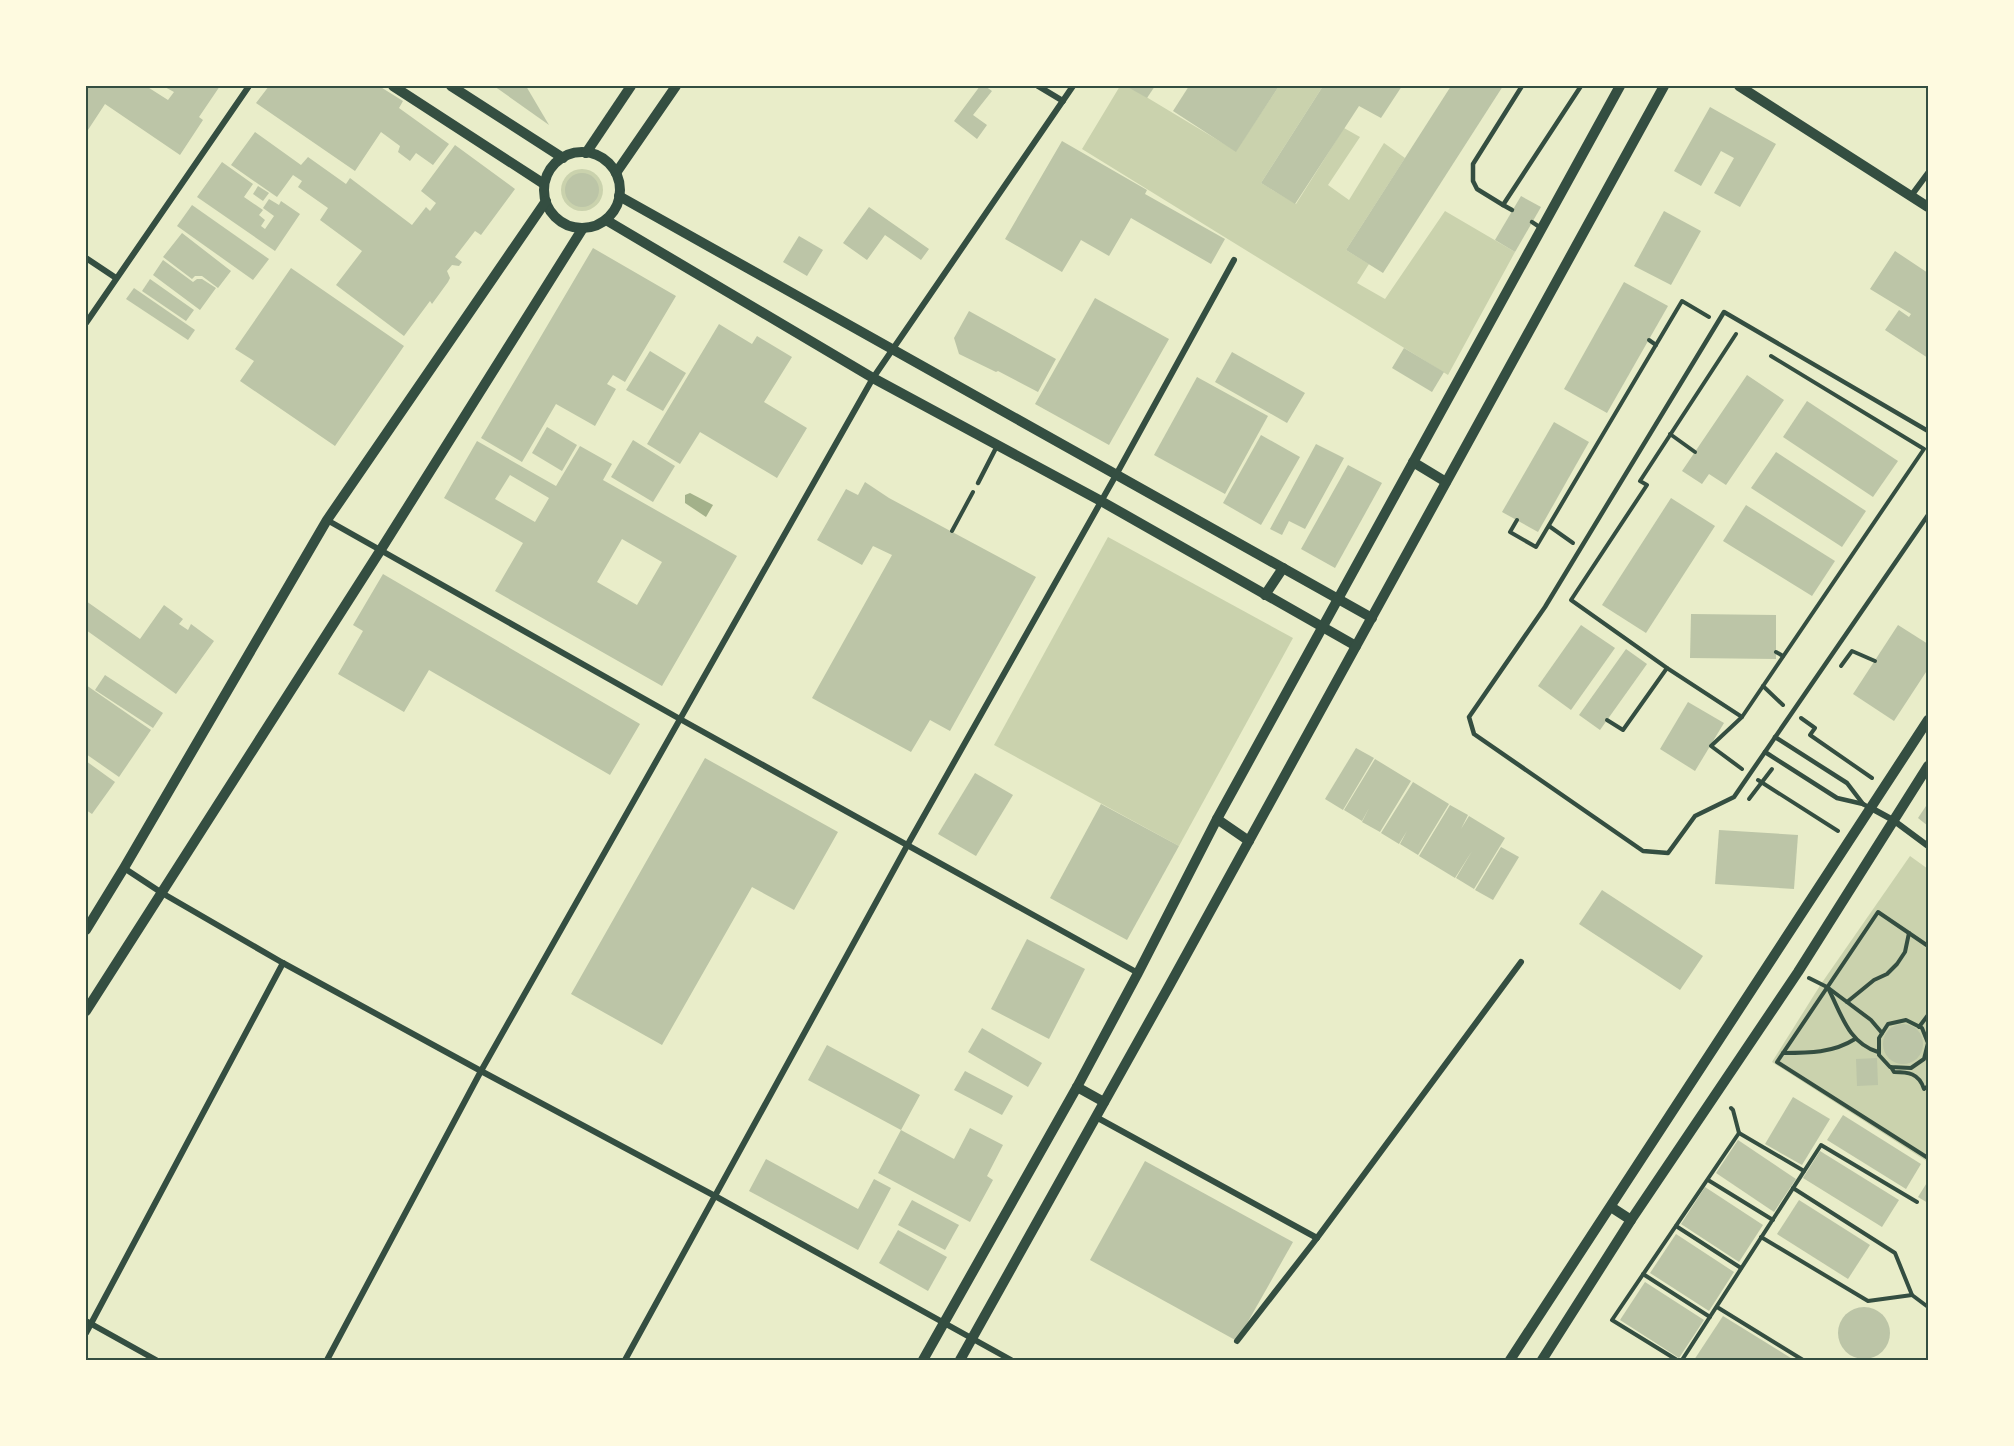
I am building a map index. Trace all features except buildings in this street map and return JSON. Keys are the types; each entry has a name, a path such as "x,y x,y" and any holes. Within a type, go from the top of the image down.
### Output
{"street":[{"path":"86,322 249,86"},
{"path":"393,86 544,184"},
{"path":"451,86 563,158"},
{"path":"586,153 631,86"},
{"path":"616,173 676,86"},
{"path":"1038,86 1063,101"},
{"path":"327,1360 481,1071 873,378 1073,86"},
{"path":"923,1360 1077,1087 1218,819 1413,462 1537,225 1620,86"},
{"path":"960,1360 1664,86"},
{"path":"1739,86 1929,207"},
{"path":"576,153 586,153 603,160 616,173 619,196 615,209 606,220 595,226 571,227 551,213 546,201 544,184 552,167 563,158 576,153"},
{"path":"1911,196 1929,173"},
{"path":"619,196 1372,618"},
{"path":"86,930 327,520 546,201"},
{"path":"606,220 873,378 1101,501 1356,646"},
{"path":"86,1011 583,228"},
{"path":"86,258 116,278"},
{"path":"625,1360 908,844 1234,260"},
{"path":"1413,462 1446,482"},
{"path":"327,520 1138,973"},
{"path":"1265,595 1283,568"},
{"path":"1510,1360 1851,839 1867,806 1886,787 1929,720"},
{"path":"1542,1360 1631,1220 1798,972 1929,766"},
{"path":"1867,806 1893,820 1929,846"},
{"path":"1218,819 1249,840"},
{"path":"124,868 162,893 283,963 715,1196 1011,1360"},
{"path":"86,1333 88,1323 283,963"},
{"path":"1237,1341 1317,1238 1521,963"},
{"path":"1077,1087 1104,1102"},
{"path":"1096,1117 1317,1238"},
{"path":"1611,1207 1631,1220"},
{"path":"88,1323 156,1360"}],"lane":[{"path":"1512,210 1477,189 1472,172 1473,164 1522,86"},
{"path":"1503,205 1581,86"},
{"path":"1929,431 1724,312 1545,607 1469,717 1474,734 1643,852 1668,853 1695,816 1734,797 1929,515"},
{"path":"978,483 997,446"},
{"path":"1775,737 1847,783 1867,806"},
{"path":"1766,752 1837,798 1867,806"}],"path":[{"path":"1517,520 1510,532 1536,547 1682,301 1746,340"},
{"path":"1736,334 1640,481 1647,485 1571,600 1667,668 1742,717"},
{"path":"1649,340 1656,345"},
{"path":"1766,352 1924,449 1742,717 1711,746 1750,775 1851,839"},
{"path":"1670,434 1695,452"},
{"path":"952,531 978,483"},
{"path":"1838,671 1852,651 1875,661"},
{"path":"1776,652 1783,656"},
{"path":"1607,720 1623,730 1667,668"},
{"path":"1787,745 1810,710"},
{"path":"1815,728 1810,735 1886,787"},
{"path":"1749,800 1764,783 1778,760"},
{"path":"1929,946 1878,912 1777,1062 1929,1158"},
{"path":"1847,1002 1874,980 1887,974 1897,964 1905,952 1908,933"},
{"path":"1827,987 1870,1020 1882,1033"},
{"path":"1827,987 1855,1039 1862,1045 1879,1052"},
{"path":"1919,1027 1929,1015"},
{"path":"1890,1067 1911,1068 1924,1059 1928,1043 1919,1027 1906,1020 1888,1024 1879,1038 1879,1055 1894,1072 1908,1072 1922,1081 1924,1089 1929,1086"},
{"path":"1783,1053 1831,1050 1845,1046 1855,1039"},
{"path":"1731,1108 1739,1133 1804,1170"},
{"path":"1677,1360 1612,1320 1739,1133"},
{"path":"1682,1360 1821,1145 1917,1202"},
{"path":"1707,1180 1773,1220"},
{"path":"1793,1188 1895,1253 1912,1295 1929,1307"},
{"path":"1676,1226 1741,1268"},
{"path":"1761,1237 1868,1301 1912,1295"},
{"path":"1643,1274 1710,1317"},
{"path":"1716,1307 1803,1360"}],"shaded area":[{"path":"1120,86 1128,86 1236,151 1279,86 1323,86 1261,183 1296,204 1344,128 1360,137 1328,185 1349,200 1384,143 1405,158 1346,250 1369,264 1357,283 1385,299 1445,211 1515,252 1448,375 1082,149"},
{"path":"582,169 597,175 603,190 597,205 582,211 567,205 561,190 567,175"},
{"path":"690,493 713,505 706,517 685,503 685,495"},
{"path":"1108,537 1293,638 1179,846 994,745"},
{"path":"1910,856 1928,869 1928,1162 1772,1062 1821,984"}]}
